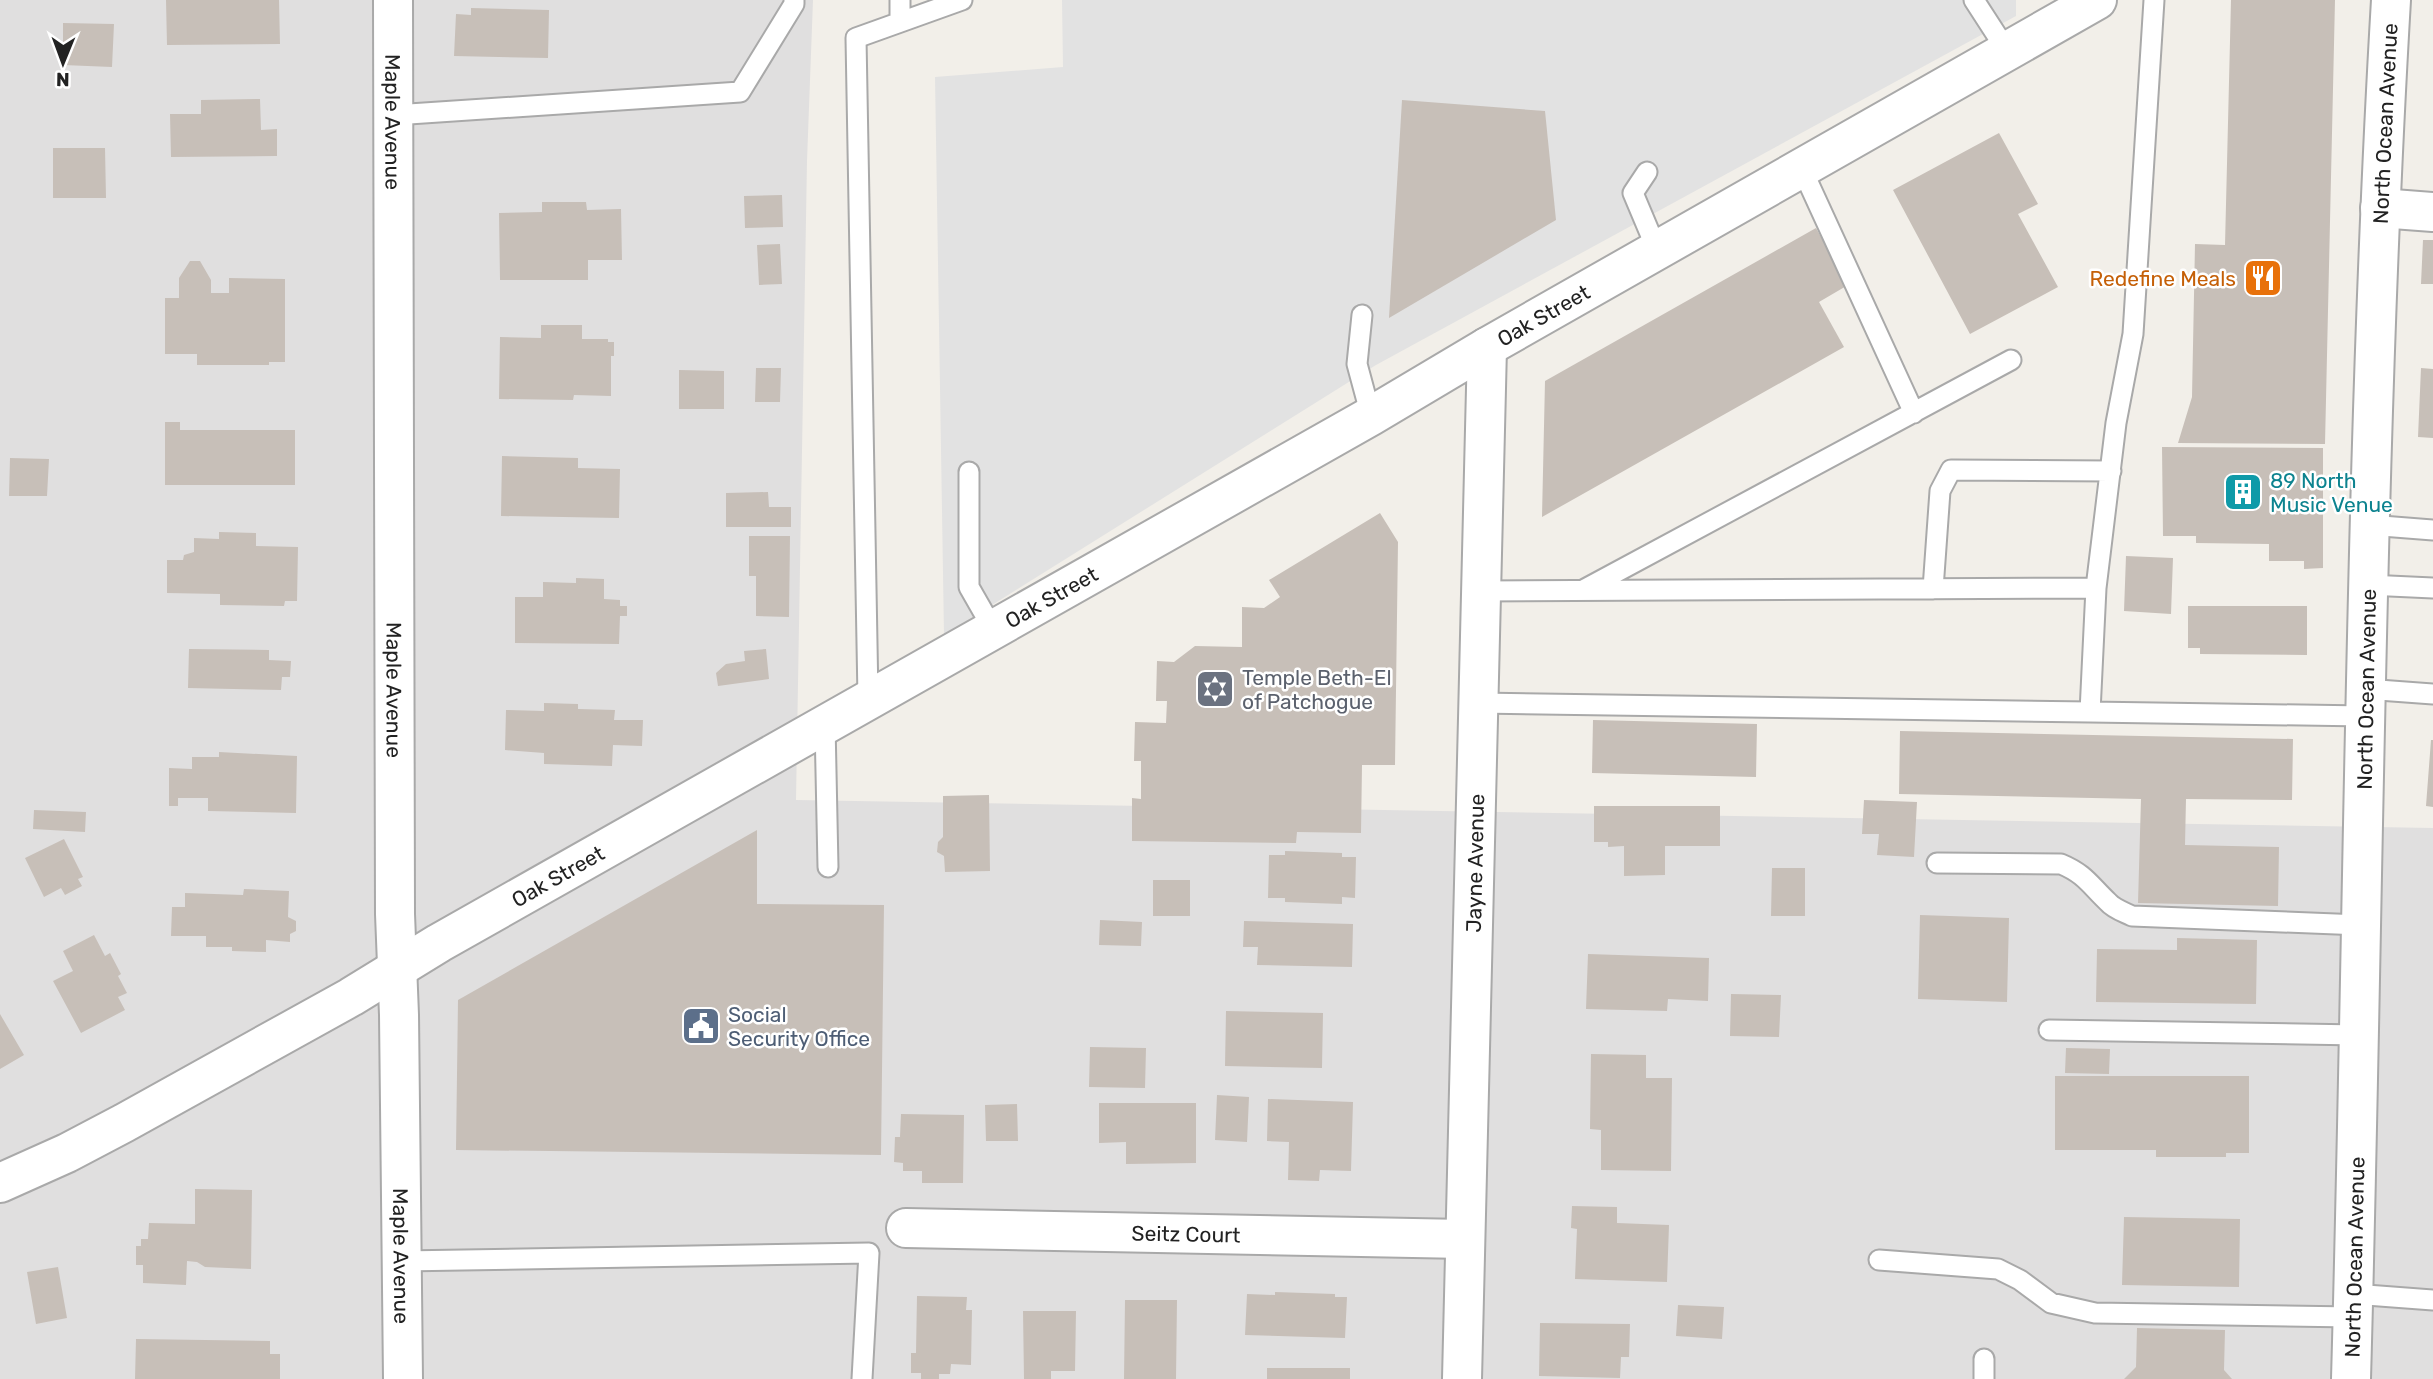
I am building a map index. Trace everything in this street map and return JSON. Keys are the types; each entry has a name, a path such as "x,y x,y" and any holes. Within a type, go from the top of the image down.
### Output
{"street":[{"name":"Maple Avenue","path":"393,0 395,901 403,1379"},
{"name":"Oak Street","path":"0,1183 67,1153 124,1123 398,969 868,698 1371,416 1487,347 2098,0"},
{"name":"North Ocean Avenue","path":"2351,1379 2369,525 2380,208 2391,0"},
{"path":"2380,208 2433,212"},
{"name":"Jayne Avenue","path":"1462,1379 1487,347"},
{"name":"Seitz Court","path":"906,1228 1465,1239"}],"lane":[{"path":"394,115 740,92 794,0"},
{"path":"900,0 900,22"},
{"path":"868,698 856,38 962,0"},
{"path":"1974,0 2007,51"},
{"path":"2090,712 2096,588 2116,423 2133,334 2154,0"},
{"path":"1802,169 1914,413"},
{"path":"1647,172 1633,193 1657,250"},
{"path":"1362,315 1357,364 1371,416"},
{"path":"1581,591 2011,360"},
{"path":"1933,589 1940,491 1951,470 2111,471"},
{"path":"969,472 968,587 993,629"},
{"path":"2369,525 2433,530"},
{"path":"2368,585 2433,589"},
{"path":"1481,591 2096,588"},
{"path":"1478,703 2090,712 2365,702 2433,694"},
{"path":"824,724 828,867"},
{"path":"1937,863 2061,864 2078,871 2109,904 2132,916 2361,925"},
{"path":"2049,1030 2358,1035"},
{"path":"402,1261 869,1253 862,1379"},
{"path":"1880,1260 1998,1269 2020,1280 2051,1303 2095,1313 2433,1300"},
{"path":"1984,1359 1984,1379"}],"shaded area":[{"path":"0,0 813,0 807,161 796,800 2433,828 2433,1379 0,1379"},
{"path":"1062,0 2016,0 2016,16 1376,365 944,635 935,77 1063,67"}],"building":[{"path":"166,0 279,0 280,44 167,45"},
{"path":"2231,0 2335,0 2325,444 2178,443 2192,397 2195,244 2225,245"},
{"path":"471,8 549,10 548,58 454,56 456,14 471,15"},
{"path":"63,23 114,24 112,67 63,65"},
{"path":"260,99 261,130 277,129 277,156 171,157 170,114 201,114 201,100"},
{"path":"1402,100 1545,111 1556,220 1389,318"},
{"path":"1999,133 2038,204 2018,214 2058,287 1970,334 1893,190"},
{"path":"53,148 105,148 106,198 53,198"},
{"path":"782,195 783,227 745,228 744,196"},
{"path":"542,202 586,202 587,210 621,209 622,260 588,260 588,280 500,280 499,213 542,212"},
{"path":"1816,228 1848,285 1819,302 1844,347 1542,517 1545,381"},
{"path":"2423,240 2433,240 2433,284 2421,284"},
{"path":"780,244 782,284 759,285 757,245"},
{"path":"190,261 200,261 211,280 211,293 229,293 229,278 285,279 285,362 269,362 269,365 197,365 197,354 165,354 165,298 179,298 179,278"},
{"path":"541,325 582,325 582,339 608,339 608,342 614,342 614,356 611,356 611,396 574,395 573,400 499,399 500,337 541,338"},
{"path":"756,368 781,368 780,402 755,402"},
{"path":"2421,368 2433,369 2433,438 2418,437"},
{"path":"679,370 724,371 724,409 679,409"},
{"path":"165,422 180,422 180,430 295,430 295,485 165,485"},
{"name":"89 North Music Venue","path":"2162,447 2323,448 2323,568 2304,569 2304,561 2269,561 2269,544 2196,543 2196,536 2163,536"},
{"path":"502,456 578,458 578,468 620,469 619,518 501,516"},
{"path":"10,458 49,459 47,496 9,496"},
{"path":"768,492 769,507 791,507 791,527 726,527 726,493"},
{"path":"1380,513 1398,542 1395,765 1362,765 1361,833 1297,832 1296,843 1132,841 1132,798 1141,799 1141,761 1134,761 1135,722 1166,723 1167,701 1156,701 1157,661 1174,662 1195,646 1242,647 1242,607 1264,608 1280,597 1269,580"},
{"path":"219,532 256,533 256,546 298,547 297,601 285,601 284,606 220,605 220,594 167,593 167,560 183,560 184,555 194,552 194,538 219,539"},
{"path":"749,536 790,536 789,617 756,616 756,576 749,576"},
{"path":"2126,556 2173,558 2171,614 2124,611"},
{"path":"576,578 604,579 604,599 620,600 620,606 627,606 627,616 620,616 619,644 515,643 515,597 543,597 543,582 576,583"},
{"path":"2188,606 2307,606 2307,655 2200,654 2200,648 2188,648"},
{"path":"189,649 269,650 269,660 291,661 290,677 282,677 281,690 188,688"},
{"path":"766,649 769,679 718,686 716,673 726,664 745,661 744,651"},
{"path":"544,703 578,704 578,709 615,710 614,720 643,720 642,746 613,745 612,766 544,764 544,753 505,750 506,710 544,711"},
{"path":"1593,720 1757,724 1756,777 1592,773"},
{"path":"1900,731 2293,739 2292,800 2186,799 2185,845 2279,847 2278,906 2138,903 2141,799 1899,794"},
{"path":"2433,740 2433,807 2426,806"},
{"path":"219,752 297,756 296,813 208,811 208,798 178,798 178,806 169,806 169,768 192,769 192,757 219,757"},
{"path":"989,795 990,871 945,872 944,856 937,852 938,842 943,837 943,796"},
{"path":"1864,800 1917,802 1914,857 1877,855 1879,834 1862,834"},
{"path":"1594,806 1720,806 1720,846 1665,846 1665,875 1624,876 1624,846 1608,847 1608,842 1594,842"},
{"path":"34,810 86,812 85,832 33,829"},
{"path":"757,830 757,904 884,905 881,1155 456,1150 458,1000"},
{"path":"64,839 83,877 78,879 82,886 65,895 61,888 44,897 25,858"},
{"path":"1285,851 1342,853 1342,857 1356,857 1355,898 1342,897 1342,904 1285,902 1285,898 1268,898 1269,855 1285,855"},
{"path":"1772,868 1805,868 1805,916 1771,916"},
{"path":"1153,880 1190,880 1190,916 1153,916"},
{"path":"244,889 289,891 288,917 296,921 296,931 290,934 290,942 266,940 266,952 232,951 232,947 206,947 206,936 171,936 172,907 185,907 185,893 243,895"},
{"path":"1920,915 2009,918 2007,1002 1918,999"},
{"path":"1100,920 1142,922 1141,946 1099,945"},
{"path":"1244,921 1353,924 1352,967 1257,965 1258,947 1243,947"},
{"path":"94,935 105,956 110,953 121,974 118,976 127,993 118,997 125,1010 81,1033 53,981 73,971 63,951"},
{"path":"2177,938 2257,940 2256,1004 2096,1002 2097,949 2177,950"},
{"path":"1588,954 1709,958 1708,1001 1668,999 1667,1011 1586,1009"},
{"path":"1731,994 1781,995 1779,1037 1730,1036"},
{"path":"1226,1011 1323,1013 1322,1068 1225,1066"},
{"path":"0,1014 24,1055 0,1069"},
{"path":"1090,1047 1146,1048 1145,1088 1089,1087"},
{"path":"2066,1048 2110,1049 2109,1074 2065,1073"},
{"path":"1591,1054 1646,1055 1646,1078 1672,1078 1671,1171 1601,1170 1601,1130 1590,1129"},
{"path":"2055,1076 2249,1076 2249,1153 2226,1153 2226,1157 2156,1157 2156,1150 2055,1150"},
{"path":"1217,1095 1249,1097 1247,1142 1215,1140"},
{"path":"1268,1099 1353,1102 1351,1171 1320,1170 1319,1181 1288,1180 1289,1142 1267,1141"},
{"path":"1099,1103 1196,1103 1196,1163 1126,1164 1126,1142 1099,1143"},
{"path":"1017,1104 1018,1141 986,1141 985,1105"},
{"path":"901,1114 964,1115 963,1183 922,1183 922,1171 903,1171 903,1163 894,1162 895,1137 900,1137"},
{"path":"195,1189 252,1190 251,1269 205,1267 197,1262 187,1261 186,1285 143,1283 143,1265 136,1265 136,1246 141,1246 141,1239 148,1239 149,1223 195,1224"},
{"path":"1572,1206 1617,1207 1617,1223 1669,1225 1667,1282 1575,1279 1577,1229 1571,1228"},
{"path":"2124,1217 2240,1219 2239,1287 2122,1285"},
{"path":"58,1267 67,1318 36,1324 27,1272"},
{"path":"1275,1292 1335,1294 1335,1297 1347,1297 1345,1338 1245,1335 1247,1294 1275,1295"},
{"path":"917,1296 967,1297 966,1310 972,1310 971,1365 951,1364 950,1374 939,1374 939,1379 921,1379 921,1373 911,1373 911,1353 916,1353"},
{"path":"1125,1300 1177,1300 1176,1379 1124,1379"},
{"path":"1678,1305 1724,1307 1722,1339 1676,1336"},
{"path":"1023,1311 1076,1311 1075,1371 1051,1371 1051,1379 1024,1379"},
{"path":"1540,1323 1630,1324 1629,1357 1621,1357 1620,1378 1539,1376"},
{"path":"2137,1328 2225,1330 2224,1370 2232,1379 2124,1379 2136,1367"},
{"path":"136,1339 270,1341 270,1354 280,1354 280,1379 135,1379"},
{"path":"1267,1368 1350,1368 1350,1379 1267,1379"}],"place":[{"name":"Redefine Meals","path":"2263,278"},
{"name":"89 North Music Venue","path":"2243,492"},
{"name":"Temple Beth-El of Patchogue","path":"1215,689"},
{"name":"Social Security Office","path":"701,1026"}]}
